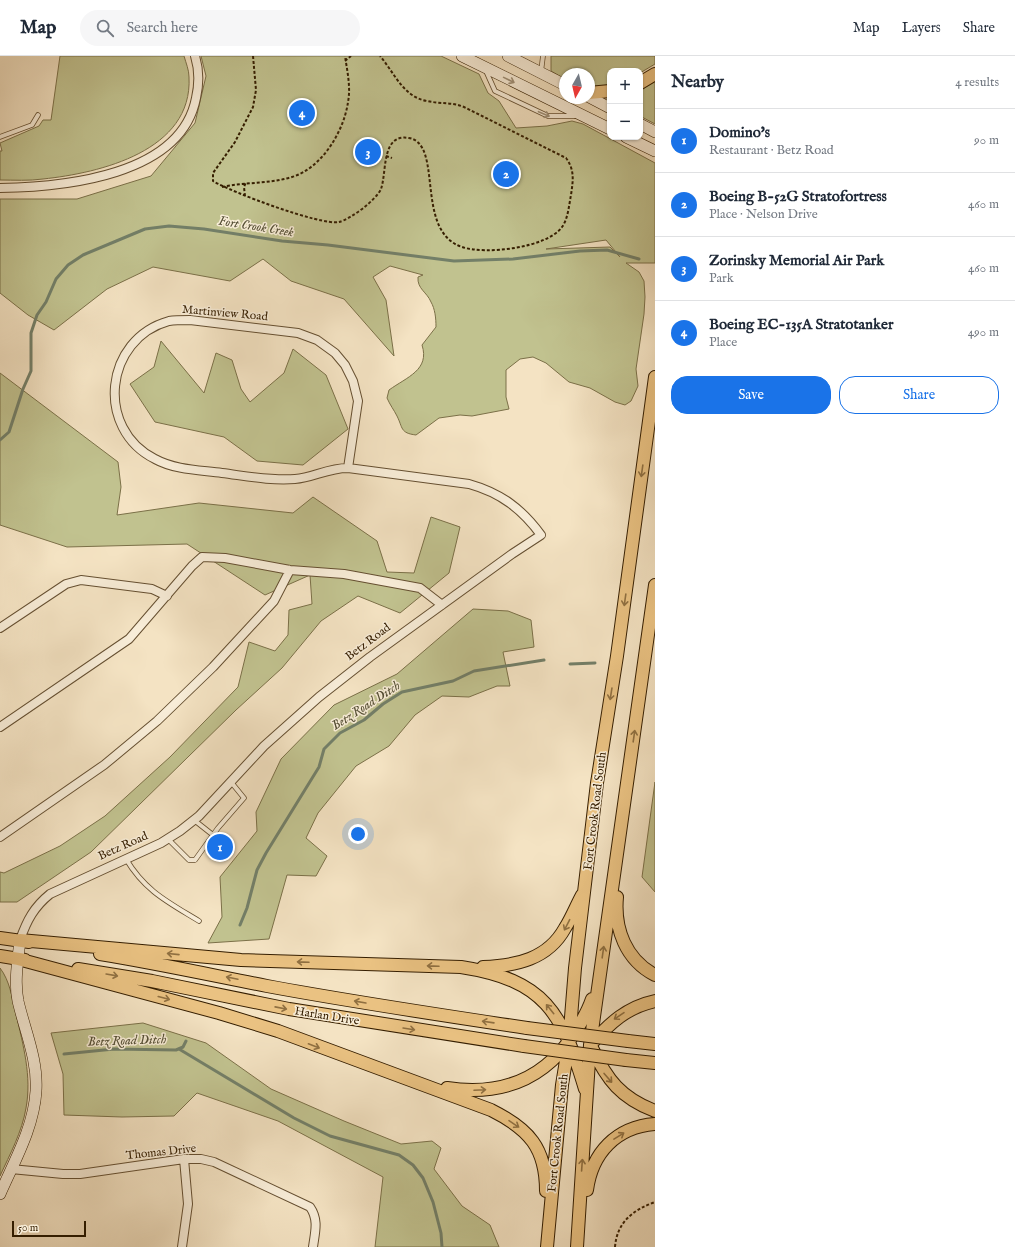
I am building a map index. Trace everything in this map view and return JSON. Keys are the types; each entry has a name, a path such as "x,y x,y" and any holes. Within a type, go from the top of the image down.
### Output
{"main road":[{"path":"643,81 655,74"},
{"path":"595,92 607,91"},
{"name":"Fort Crook Road South","path":"546,1247 560,1106 569,1042 572,991 597,782 618,648 655,377"},
{"name":"Fort Crook Road South","path":"578,1247 590,1045 655,585"},
{"path":"625,804 616,905 620,930 630,955 639,965 655,975"},
{"path":"20,940 241,960 461,967 512,965 532,959 544,952 556,941 565,928 585,890"},
{"name":"Harlan Drive","path":"0,938 20,940 180,967 361,1003 527,1028 655,1044"},
{"name":"Harlan Drive","path":"0,956 152,982 289,1009 524,1046 655,1063"},
{"path":"18,958 227,1015 278,1031 337,1055 414,1081 491,1110 515,1124 530,1137 540,1153 546,1170 546,1247"},
{"path":"461,967 482,970 513,980 535,993 554,1014 562,1026 588,1096"},
{"path":"414,1081 458,1090 491,1089 518,1082 541,1070 559,1055 580,1025 591,1002 600,970"},
{"path":"572,991 580,1025 603,1072 630,1099 655,1111"},
{"path":"560,1106 567,1084 577,1064 590,1045 618,1016 632,1008 655,1001"},
{"path":"578,1247 588,1179 592,1166 608,1144 620,1135 633,1129 655,1124"}],"street":[{"path":"0,188 34,188 86,180 140,163 160,152 174,141 194,108 198,77 195,56"},
{"path":"462,56 607,128"},
{"path":"508,56 559,82"},
{"path":"595,100 607,106"},
{"path":"643,126 655,132"},
{"path":"632,140 655,151"},
{"name":"Martinview Road","path":"348,468 358,402 355,388 345,365 335,353 317,340 298,333 252,327 190,320 169,321 148,331 139,338 128,349 118,369 114,386 116,411 122,427 132,444 154,459 172,466 276,480 297,479 334,468 348,468 469,484 488,490 518,508 541,535"},
{"name":"Betz Road","path":"0,1194 31,1120 36,1089 34,1062 18,1000 16,975 20,940 32,911 50,894 168,839 194,820 264,746 319,696 512,554 541,535"},
{"path":"0,727 129,639 192,566 202,557 225,558 290,570 344,574 420,588 442,605"},
{"path":"0,837 104,765 157,721 213,667 274,601 290,570"},
{"path":"0,628 66,584 81,580 152,588 167,596"},
{"path":"182,1247 188,1204 184,1159"},
{"name":"Thomas Drive","path":"11,1168 63,1174 80,1174 184,1159 202,1159 214,1162 310,1207 315,1214 316,1223 313,1247"}],"lane":[{"path":"541,72 543,56"},
{"path":"484,67 495,91 548,116 584,116"},
{"path":"0,137 32,125 38,115"},
{"path":"168,839 189,860 195,860 213,835 244,798 230,782"},
{"path":"194,820 213,835"},
{"path":"126,859 136,877 148,888 198,921"}],"path":[{"path":"253,56 256,90 254,107 235,142 211,177 212,182 245,196 317,219 340,222 361,209 377,196 382,183 386,156 389,147 398,139 410,138 420,142 428,162 433,207 437,220 446,237 463,248 501,250 530,245 559,230 566,220 574,173 566,158 455,103 428,102 415,97 395,78 380,56"},
{"path":"222,187 246,182 270,182 294,176 313,165 328,148 341,125 348,101 345,56"},
{"path":"345,61 351,56"},
{"path":"386,156 392,158"},
{"path":"245,196 244,187 246,182"},
{"path":"615,1247 620,1228 626,1217 644,1206 655,1202"}],"green space":[{"path":"60,56 184,56 189,77 186,102 176,123 160,140 139,154 115,164 66,176 32,180 0,180 0,151 2,151 0,143 39,126 43,120 51,120"},
{"path":"201,56 441,56 479,74 488,93 499,101 516,128 547,126 572,121 583,124 607,137 607,140 613,140 655,163 655,263 626,263 639,272 644,281 645,297 636,369 638,386 631,401 625,405 615,402 590,388 569,382 546,363 533,357 520,359 506,370 506,397 509,409 472,416 460,415 439,418 416,435 407,433 403,429 387,398 389,390 409,377 420,367 424,354 422,345 436,327 435,317 429,299 419,285 418,277 423,275 390,266 373,277 386,300 394,356 344,299 291,281 263,259 230,281 153,267 107,289 54,330 28,315 0,293 0,199 77,199 151,176 195,123 206,76","holes":["606,240 620,257 610,247 546,249"]},
{"path":"551,56 655,56 655,64 643,71 643,68 607,68 607,85 595,86 595,68 559,68 559,76 551,71"},
{"path":"655,81 655,124 643,118 643,89"},
{"path":"161,341 204,393 216,353 232,360 241,389 250,402 284,373 293,349 326,375 348,429 303,465 257,461 224,437 155,422 130,384 154,367"},
{"path":"0,373 118,462 121,487 117,515 199,503 293,513 313,497 377,541 387,572 414,573 431,517 460,527 449,573 400,613 358,596 321,621 282,668 236,710 91,852 17,902 0,902 0,872 4,873 60,846 105,816 170,757 238,687 249,642 275,651 288,635 289,610 312,604 310,575 265,595 187,544 67,547 0,525"},
{"path":"473,609 508,611 531,620 534,647 503,652 510,686 497,686 469,697 442,696 415,715 389,746 356,766 318,813 306,838 327,856 316,876 287,875 269,939 208,943 222,917 220,877 257,831 256,812 281,759 334,705 397,674"},
{"path":"655,782 655,892 642,877"},
{"path":"0,968 6,978 12,996 24,1049 28,1096 22,1126 0,1176"},
{"path":"143,1023 206,1043 271,1089 344,1121 401,1144 432,1141 441,1148 434,1169 462,1206 490,1225 499,1247 375,1247 383,1177 278,1121 197,1093 174,1116 122,1117 64,1115 63,1074 51,1033"}],"waterway":[{"name":"Fort Crook Creek","path":"0,440 9,432 23,389 31,371 31,333 37,315 46,302 56,279 68,265 83,255 145,229 169,226 204,229 282,241 328,245 454,261 513,259 580,251 607,250 639,259"},
{"name":"Betz Road Ditch","path":"240,925 247,908 257,870 319,767 324,749 340,733 364,720 383,704 402,692 453,681 474,671 544,660"},
{"name":"Betz Road Ditch","path":"570,664 595,663"},
{"name":"Betz Road Ditch","path":"64,1054 114,1049 176,1050 183,1047 186,1041"},
{"path":"179,1049 294,1118 330,1136 399,1155 413,1165 423,1178 433,1202 441,1233 442,1247"}],"place":[{"name":"Boeing EC-135A Stratotanker","path":"302,113"},
{"name":"Zorinsky Memorial Air Park","path":"368,152"},
{"name":"Boeing B-52G Stratofortress","path":"506,174"},
{"name":"Domino's","path":"220,847"}]}
